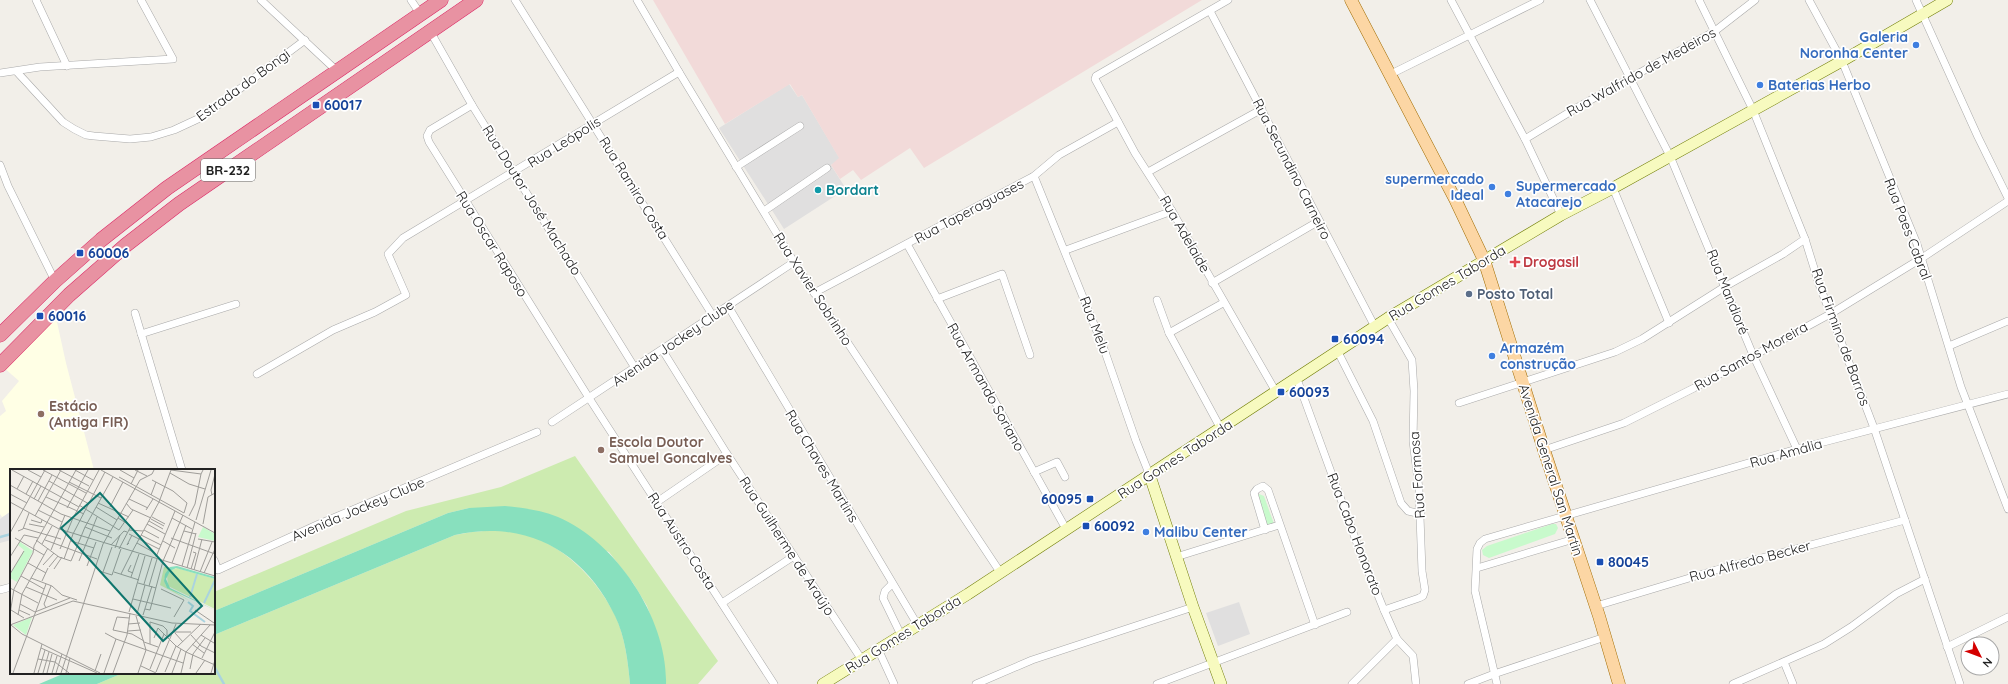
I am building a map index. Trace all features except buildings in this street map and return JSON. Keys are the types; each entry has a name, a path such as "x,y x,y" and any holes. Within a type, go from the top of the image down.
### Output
{"highway":[{"name":"BR-232","path":"0,335 55,280 101,240 167,188 441,0"},
{"name":"BR-232","path":"0,365 69,295 126,245 179,204 476,0"}],"main road":[{"name":"Avenida General San Martin","path":"1351,0 1455,199 1484,260 1544,450 1596,606 1619,684"},
{"name":"Rua Gomes Taborda","path":"822,684 917,624 968,594 1066,529 1150,476 1388,318 1560,215 1613,188 1842,61 1947,0"},
{"path":"1150,476 1193,607 1221,684"}],"street":[{"path":"36,0 67,66"},
{"path":"0,73 17,72 40,67 172,59 141,0"},
{"path":"261,0 337,71"},
{"path":"412,0 421,15"},
{"name":"Rua Ramiro Costa","path":"515,0 714,316"},
{"name":"Rua Xavier Sobrinho","path":"638,0 678,72 794,262 1000,572"},
{"path":"1210,11 1228,0"},
{"path":"1451,0 1525,139 1560,215"},
{"path":"1389,75 1540,0"},
{"name":"Rua Mandioré","path":"1590,0 1670,156 1754,355 1797,449"},
{"name":"Rua Firmino de Barros","path":"1699,0 1753,110 1805,238 1819,284 1832,313 1874,428 1960,684"},
{"name":"Rua Walfrido de Medeiros","path":"1525,139 1715,31 1755,0"},
{"name":"Rua Paes Cabral","path":"1809,0 1842,61 1922,258 1961,386 2008,508"},
{"path":"1916,0 1978,137 2008,198"},
{"name":"Rua Adelaide","path":"1210,11 1096,76 1096,81 1135,153 1172,211 1223,303 1276,392"},
{"name":"Rua Secundino Carneiro","path":"1210,11 1375,327"},
{"name":"Rua Doutor José Machado","path":"430,31 472,105 515,172 635,368"},
{"name":"Estrada do Bongi","path":"17,72 64,122 74,129 86,135 130,139 144,138 174,130 202,117 305,40"},
{"name":"Rua Leópolis","path":"257,374 333,330 374,312 406,295 388,254 403,238 465,200 515,172 678,72"},
{"name":"Rua Oscar Raposo","path":"472,105 430,130 427,136 465,200 589,398"},
{"path":"1148,172 1262,109"},
{"name":"Rua Taperaguases","path":"814,293 1034,176 1059,155 1118,122"},
{"path":"736,166 800,126"},
{"path":"764,211 827,168"},
{"path":"1,170 55,280"},
{"name":"Rua Melu","path":"1034,176 1066,250 1150,476"},
{"path":"1613,188 1669,323"},
{"name":"Rua Santos Moreira","path":"1544,450 1624,422 1694,388 1832,313 1922,258 2008,201"},
{"path":"1066,250 1172,211"},
{"path":"1212,283 1319,221"},
{"path":"1459,403 1615,352 1642,340 1726,286 1762,267 1805,238"},
{"name":"Rua Armando Soriano","path":"907,244 1066,529"},
{"name":"Avenida Jockey Clube","path":"552,422 663,351 794,262"},
{"path":"938,299 1002,274 1030,355"},
{"path":"1156,300 1169,333 1221,429"},
{"path":"1169,333 1223,303"},
{"path":"141,334 236,304"},
{"name":"Rua Chaves Martins","path":"728,306 917,624"},
{"path":"135,314 182,469"},
{"name":"Rua Formosa","path":"1384,610 1419,598 1425,594 1420,514 1413,441 1414,391 1412,360 1388,318"},
{"path":"1949,346 2008,321"},
{"name":"Rua Guilherme de Araújo","path":"663,351 727,454 862,660"},
{"path":"1338,352 1373,421 1401,502 1408,511 1420,514"},
{"name":"Rua Cabo Honorato","path":"1297,379 1358,546 1384,610 1397,640 1413,656 1416,684"},
{"name":"Rua Amália","path":"1477,568 1477,549 1480,543 1485,539 1797,449 2008,394"},
{"name":"Rua Austro Costa","path":"589,398 774,684"},
{"name":"Avenida Jockey Clube","path":"215,562 218,570 319,524 499,450 536,432"},
{"path":"657,502 727,454"},
{"path":"1034,472 1057,462 1065,477"},
{"path":"2000,488 2008,485"},
{"path":"1265,530 1254,493 1257,489 1263,486 1268,490 1315,625"},
{"name":"Rua Alfredo Becker","path":"1596,606 1723,568 1905,520"},
{"path":"1176,557 1279,525"},
{"path":"1497,684 1476,591 1477,568 1574,539"},
{"path":"722,603 794,556"},
{"path":"1734,684 1824,644 1851,627 1896,594 1925,580"},
{"path":"892,584 885,592 883,598 901,635"},
{"path":"0,590 10,587"},
{"path":"976,684 1032,660 1193,607"},
{"path":"1157,684 1348,612"},
{"path":"1947,648 2008,617"},
{"path":"1468,684 1605,636"},
{"path":"1352,684 1397,640"},
{"path":"878,649 894,684"},
{"path":"1784,662 1793,684"}],"shaded area":[{"path":"653,0 1202,0 924,168 910,148 861,180 853,170 840,179 831,165 839,158 802,95 798,97 790,84 725,124"},
{"path":"789,84 798,97 802,95 840,159 831,165 846,189 784,229 719,128"},
{"name":"Estácio (Antiga FIR)","path":"55,313 66,363 94,469 10,469 10,513 2,517 0,514 0,416 6,411 2,401 19,381 3,367"},
{"path":"10,512 10,540 0,543 0,519"},
{"path":"1239,602 1250,634 1218,646 1206,613"}],"green space":[{"path":"575,456 718,661 698,684 666,684 660,643 647,606 633,583 609,552 469,508 448,513 215,611 215,592 406,511 501,487"},
{"path":"1259,494 1264,496 1274,524 1266,527 1255,500"},
{"path":"505,506 539,511 558,517 580,529 600,545 619,564 635,586 648,610 658,634 664,659 666,684 630,684 626,649 615,616 602,593 587,574 569,558 550,545 528,536 505,532 481,531 455,535 215,635 215,611 448,513 469,508"},
{"path":"1552,524 1556,524 1558,528 1555,534 1489,558 1483,555 1482,550 1487,546"},
{"path":"496,530 511,531 535,538 564,554 588,575 607,601 615,615 626,649 630,684 97,684 121,674 215,674 215,635 455,535"},
{"path":"63,674 121,674 97,684 39,684"}],"waterway":[{"path":"0,537 10,534"},
{"path":"215,668 224,684"}],"place":[{"name":"Galeria Noronha Center","path":"1916,45"},
{"name":"Baterias Herbo","path":"1760,85"},
{"name":"60017","path":"316,105"},
{"name":"supermercado Ideal","path":"1492,187"},
{"name":"Bordart","path":"818,190"},
{"name":"Supermercado Atacarejo","path":"1508,194"},
{"name":"60006","path":"80,253"},
{"name":"Drogasil","path":"1515,262"},
{"name":"Posto Total","path":"1469,294"},
{"name":"60016","path":"40,316"},
{"name":"60094","path":"1335,339"},
{"name":"Armazém construção","path":"1492,356"},
{"name":"60093","path":"1281,392"},
{"name":"Estácio (Antiga FIR)","path":"41,414"},
{"name":"Escola Doutor Samuel Goncalves","path":"601,450"},
{"name":"60095","path":"1090,499"},
{"name":"60092","path":"1086,526"},
{"name":"Malibu Center","path":"1146,532"},
{"name":"80045","path":"1600,562"}]}
